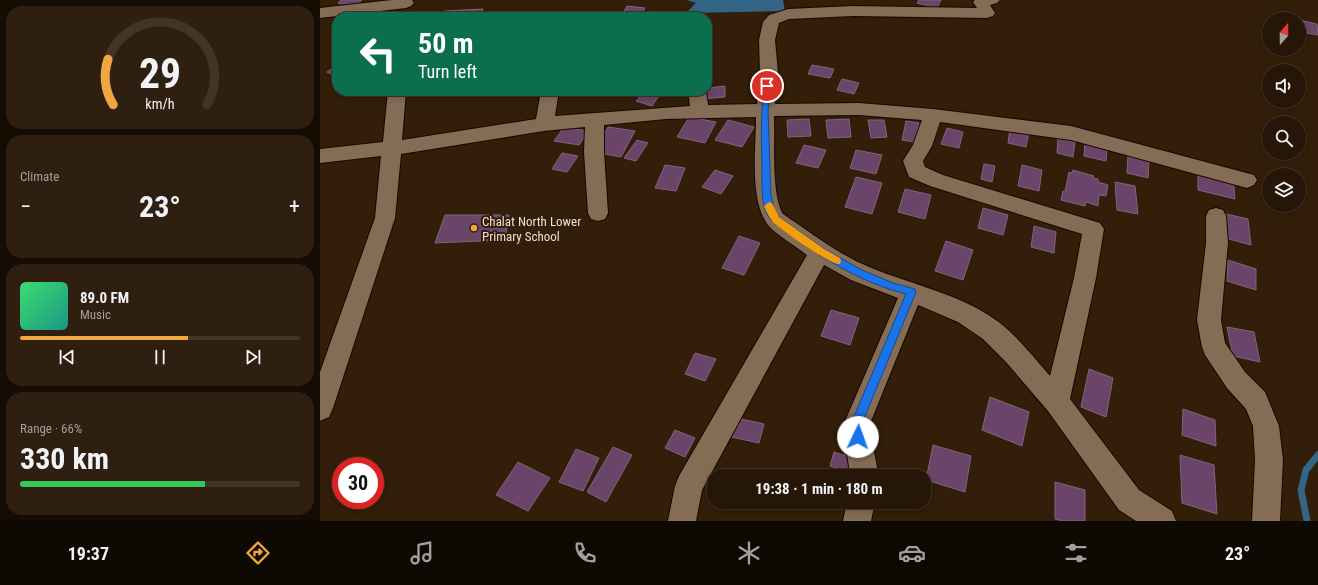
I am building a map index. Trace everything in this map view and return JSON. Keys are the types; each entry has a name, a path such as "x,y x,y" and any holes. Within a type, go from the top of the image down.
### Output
{"street":[{"path":"992,0 981,2 987,13 854,11 788,14 775,18 771,22 768,34 769,73 765,110 766,195 770,210 776,220 820,252 859,273 912,292 966,315 991,331 1015,354 1057,402 1129,500 1162,521"},
{"path":"334,12 405,7"},
{"path":"320,13 332,12"},
{"path":"320,408 385,218 397,96"},
{"path":"544,124 549,96"},
{"path":"698,96 700,112"},
{"path":"320,156 392,148 544,124 595,119 666,113 859,109 933,115 1071,133 1246,180"},
{"path":"933,115 922,146 914,161 916,172 937,181 1093,228 1085,278 1057,402"},
{"path":"595,119 594,152 598,213"},
{"path":"1216,216 1217,243 1209,320 1214,347 1236,380 1256,401 1266,426 1269,460 1266,521"},
{"path":"682,521 689,486 820,252"},
{"path":"864,469 856,426 912,292"},
{"path":"857,521 860,509"}],"water":[{"path":"686,0 783,0 785,11 687,12 696,3"}],"building":[{"path":"341,0 362,0 354,6 338,3"},
{"path":"919,0 941,0 937,8 917,3"},
{"path":"627,6 645,8 643,12 624,12"},
{"path":"483,9 482,12 444,11"},
{"path":"1306,22 1317,24 1318,35 1306,33"},
{"path":"812,65 834,69 830,78 808,74"},
{"path":"332,68 332,74 327,72"},
{"path":"842,79 859,83 854,94 837,90"},
{"path":"725,86 725,97 703,99 703,96 712,96 712,87"},
{"path":"640,96 659,96 652,106 636,101"},
{"path":"689,117 716,122 705,143 677,137"},
{"path":"809,119 811,136 788,137 787,120"},
{"path":"849,119 851,137 828,138 826,120"},
{"path":"728,120 754,127 742,147 715,140"},
{"path":"868,120 884,120 887,137 871,138"},
{"path":"906,121 919,123 915,142 902,140"},
{"path":"564,127 588,131 579,145 554,141"},
{"path":"608,127 635,131 621,157 594,152"},
{"path":"947,128 963,132 959,148 941,144"},
{"path":"1010,128 1029,132 1026,147 1008,143"},
{"path":"1058,138 1075,142 1073,157 1057,153"},
{"path":"637,140 648,143 636,161 624,158"},
{"path":"1085,143 1107,148 1106,161 1084,156"},
{"path":"804,145 826,150 818,168 796,163"},
{"path":"856,150 882,155 876,174 850,168"},
{"path":"562,153 578,156 567,172 552,169"},
{"path":"1128,155 1149,159 1148,178 1127,173"},
{"path":"984,164 995,166 992,182 981,179"},
{"path":"665,165 685,168 676,191 655,188"},
{"path":"1022,165 1042,170 1039,191 1018,186"},
{"path":"1198,168 1233,177 1235,199 1198,190"},
{"path":"715,170 733,176 721,194 702,187"},
{"path":"1073,170 1094,176 1093,178 1098,179 1098,182 1108,185 1106,196 1099,195 1098,206 1086,202 1085,206 1061,200 1063,191 1065,192 1069,172 1072,173"},
{"path":"856,177 882,183 872,214 845,207"},
{"path":"1115,182 1135,186 1138,214 1117,210"},
{"path":"905,189 931,195 925,219 898,212"},
{"path":"983,208 1008,215 1003,235 978,228"},
{"path":"1222,213 1248,219 1251,245 1225,238"},
{"name":"Chalat North Lower Primary School","path":"445,215 509,215 505,240 435,243"},
{"path":"1034,226 1056,232 1054,253 1031,247"},
{"path":"739,236 760,243 744,275 722,268"},
{"path":"946,241 973,250 963,280 935,271"},
{"path":"1228,260 1256,269 1256,290 1227,281"},
{"path":"831,310 859,318 850,345 821,336"},
{"path":"1227,327 1254,332 1260,362 1233,356"},
{"path":"695,353 716,359 705,381 685,374"},
{"path":"1089,369 1113,378 1106,417 1081,407"},
{"path":"990,397 1029,412 1022,446 982,430"},
{"path":"1183,409 1215,420 1216,446 1182,435"},
{"path":"732,417 764,424 759,443 727,436"},
{"path":"675,430 695,438 685,457 665,448"},
{"path":"933,445 971,456 965,492 931,482 931,469 928,469"},
{"path":"613,447 632,455 606,502 587,492"},
{"path":"576,449 599,458 583,491 559,482"},
{"path":"834,452 859,460 856,469 839,469 830,466"},
{"path":"1180,455 1214,465 1217,514 1182,503"},
{"path":"518,462 550,478 528,511 496,495"},
{"path":"1055,482 1085,490 1085,521 1063,521 1055,519"}],"waterway":[{"path":"1307,521 1301,490 1306,470 1318,455"}],"slow traffic":[{"path":"769,206 776,220 820,252 837,261"}],"place":[{"name":"Chalat North Lower Primary School","path":"474,228"}],"route":[{"path":"767,86 765,110 766,195 770,210 776,220 820,252 859,273 912,292 856,426 858,437"}]}
